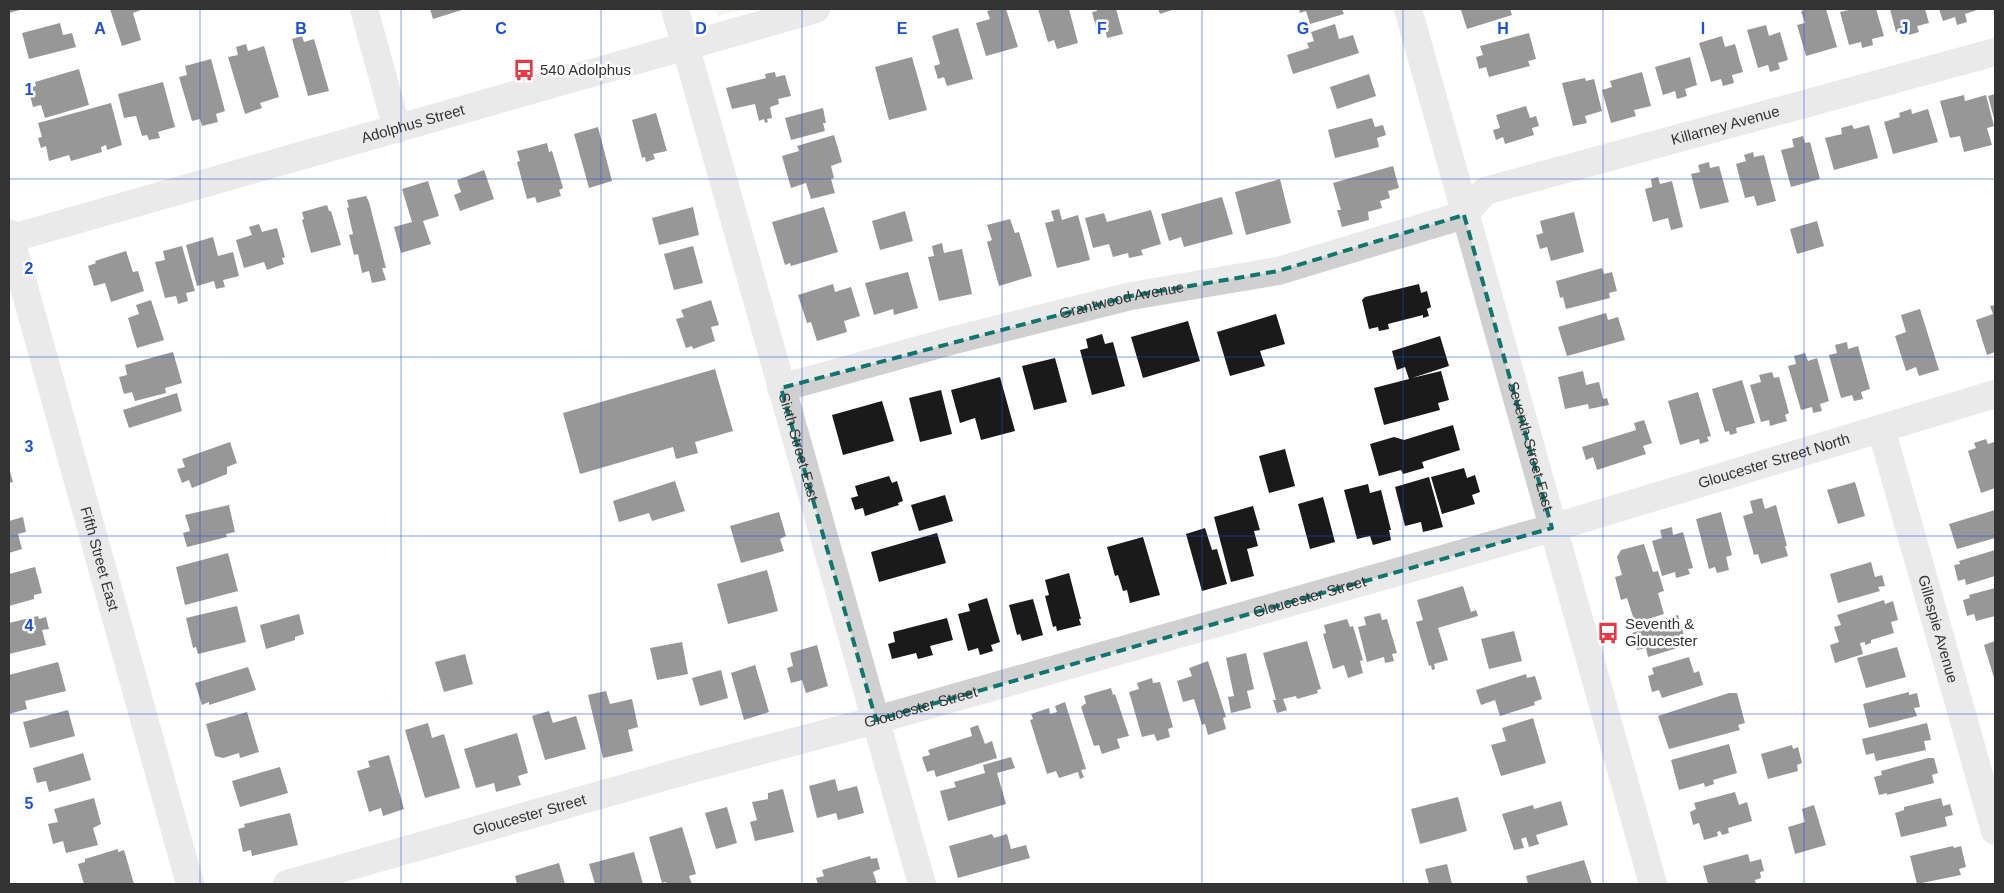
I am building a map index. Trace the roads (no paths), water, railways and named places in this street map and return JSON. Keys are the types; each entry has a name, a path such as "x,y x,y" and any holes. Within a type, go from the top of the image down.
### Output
{"street":[{"path":"364,9 397,129"},
{"name":"Sixth Street East","path":"675,9 922,884"},
{"name":"Adolphus Street","path":"9,237 397,129 816,9"},
{"name":"Seventh Street East","path":"1408,9 1464,215 1653,884"},
{"name":"Killarney Avenue","path":"1464,215 1485,191 1995,52"},
{"name":"Grantwood Avenue","path":"781,388 951,341 1131,296 1278,270 1464,215"},
{"name":"Fifth Street East","path":"9,237 190,884"},
{"name":"Gloucester Street North","path":"1552,528 1995,394"},
{"name":"Gillespie Avenue","path":"1881,428 1995,831"},
{"name":"Gloucester Street","path":"286,884 678,772 876,720 1552,528"}],"place":[{"name":"540 Adolphus","path":"524,70"},
{"name":"Seventh & Gloucester","path":"1608,633"}]}
